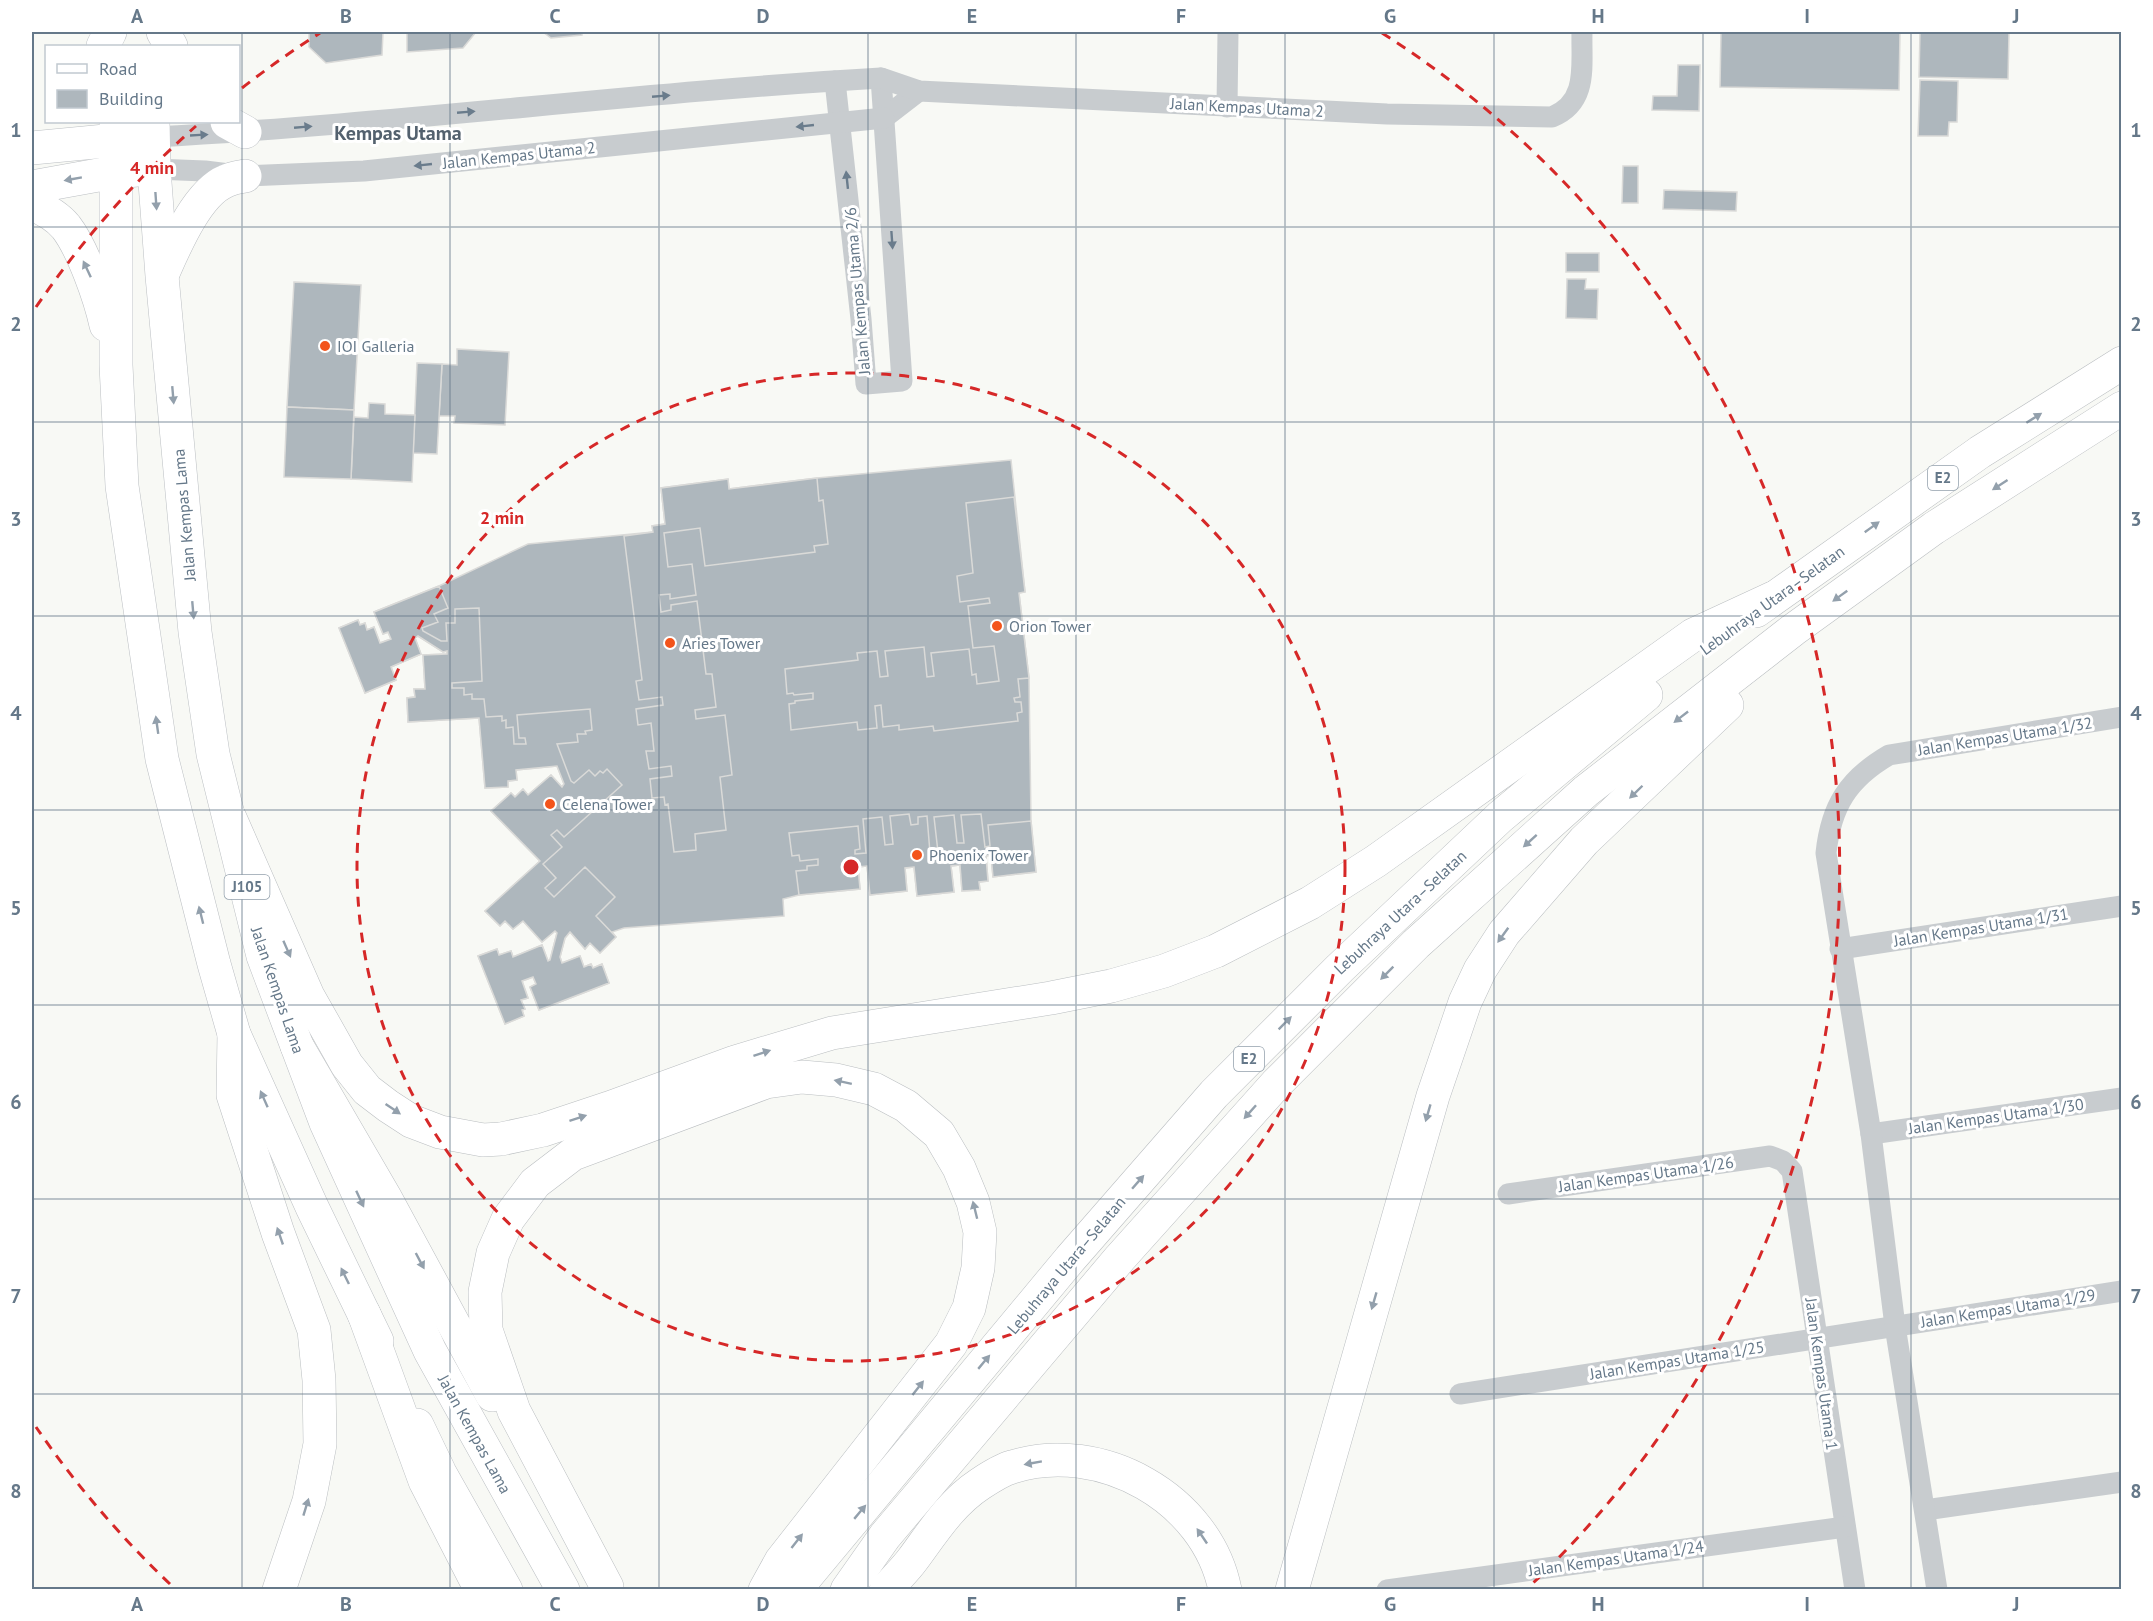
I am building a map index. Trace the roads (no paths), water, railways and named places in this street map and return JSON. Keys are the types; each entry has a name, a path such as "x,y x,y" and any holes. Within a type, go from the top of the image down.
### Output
{"main road":[{"path":"32,137 53,123"},
{"path":"116,130 116,365 122,486 162,759 214,964 234,1034 312,1207 440,1473 506,1590"},
{"path":"32,148 116,130 153,142"},
{"path":"32,187 115,172 153,142"},
{"name":"Jalan Kempas Lama","path":"153,142 162,276 195,632 213,754 263,956 326,1123 430,1351 563,1590"},
{"path":"162,276 186,223 199,205 225,181 245,176"},
{"path":"32,204 49,212 66,227 78,249 103,310 116,365"},
{"name":"Lebuhraya Utara–Selatan","path":"795,1590 1070,1259 1214,1094 1340,968 1500,818 1624,711 1773,598 1980,452 2121,363"},
{"name":"Lebuhraya Utara–Selatan","path":"847,1590 885,1536 1112,1267 1276,1084 1416,944 1586,791 1793,630 1934,528 2121,408"},
{"path":"230,818 308,996 347,1065 367,1090 411,1121 440,1132 472,1138 501,1139 543,1130 735,1062 832,1033 1112,986 1164,971 1216,951 1260,931 1310,903 1376,861 1693,635 1773,598"},
{"path":"1292,1590 1433,1096 1465,1002 1480,970 1504,933 1584,841 1740,692 1793,630"},
{"path":"234,1034 233,1095 278,1233 314,1330 320,1380 320,1444 309,1501 279,1590"},
{"path":"297,1046 386,1198 491,1394 607,1588"},
{"path":"607,1588 513,1411 486,1330 485,1292 493,1253 508,1219 535,1183 573,1154 766,1082 802,1077 837,1080 874,1089 906,1106 939,1134 959,1168 973,1202 980,1232 978,1268 969,1308 951,1344 781,1561 765,1590"},
{"path":"364,1314 425,1481 481,1590"},
{"path":"885,1590 912,1561 944,1516 978,1485 1011,1467 1041,1461 1071,1461 1102,1465 1136,1478 1173,1502 1204,1536 1223,1579 1225,1590"}],"street":[{"path":"1227,107 1228,32"},
{"name":"Jalan Kempas Utama 2","path":"881,78 919,91 1227,107 1552,117 1570,105 1580,89 1582,32"},
{"path":"153,142 236,127 881,78"},
{"name":"Jalan Kempas Utama 2/6","path":"835,81 866,384 902,381 881,78"},
{"path":"884,118 919,91"},
{"name":"Jalan Kempas Utama 2","path":"153,142 204,171 245,176 364,171 884,118"},
{"name":"Jalan Kempas Utama 1/32","path":"1840,949 1826,853 1829,827 1838,805 1854,783 1872,765 1889,755 2121,717"},
{"name":"Jalan Kempas Utama 1/31","path":"1840,949 2121,906"},
{"path":"1840,949 1870,1134 1894,1326 1937,1590"},
{"name":"Jalan Kempas Utama 1/30","path":"1870,1134 2121,1098"},
{"name":"Jalan Kempas Utama 1/26","path":"1508,1194 1770,1156 1783,1161"},
{"name":"Jalan Kempas Utama 1","path":"1783,1161 1792,1171 1855,1590"},
{"name":"Jalan Kempas Utama 1/29","path":"1894,1326 2121,1291"},
{"name":"Jalan Kempas Utama 1/25","path":"1460,1394 1894,1326"},
{"path":"1925,1510 2121,1482"},
{"name":"Jalan Kempas Utama 1/24","path":"1387,1590 1845,1527"}],"place":[{"name":"IOI Galleria","path":"325,346"},
{"name":"Orion Tower","path":"997,626"},
{"name":"Aries Tower","path":"670,643"},
{"name":"Celena Tower","path":"550,804"},
{"name":"Phoenix Tower","path":"917,855"}],"district":[{"name":"Kempas Utama","path":"398,133"}]}
